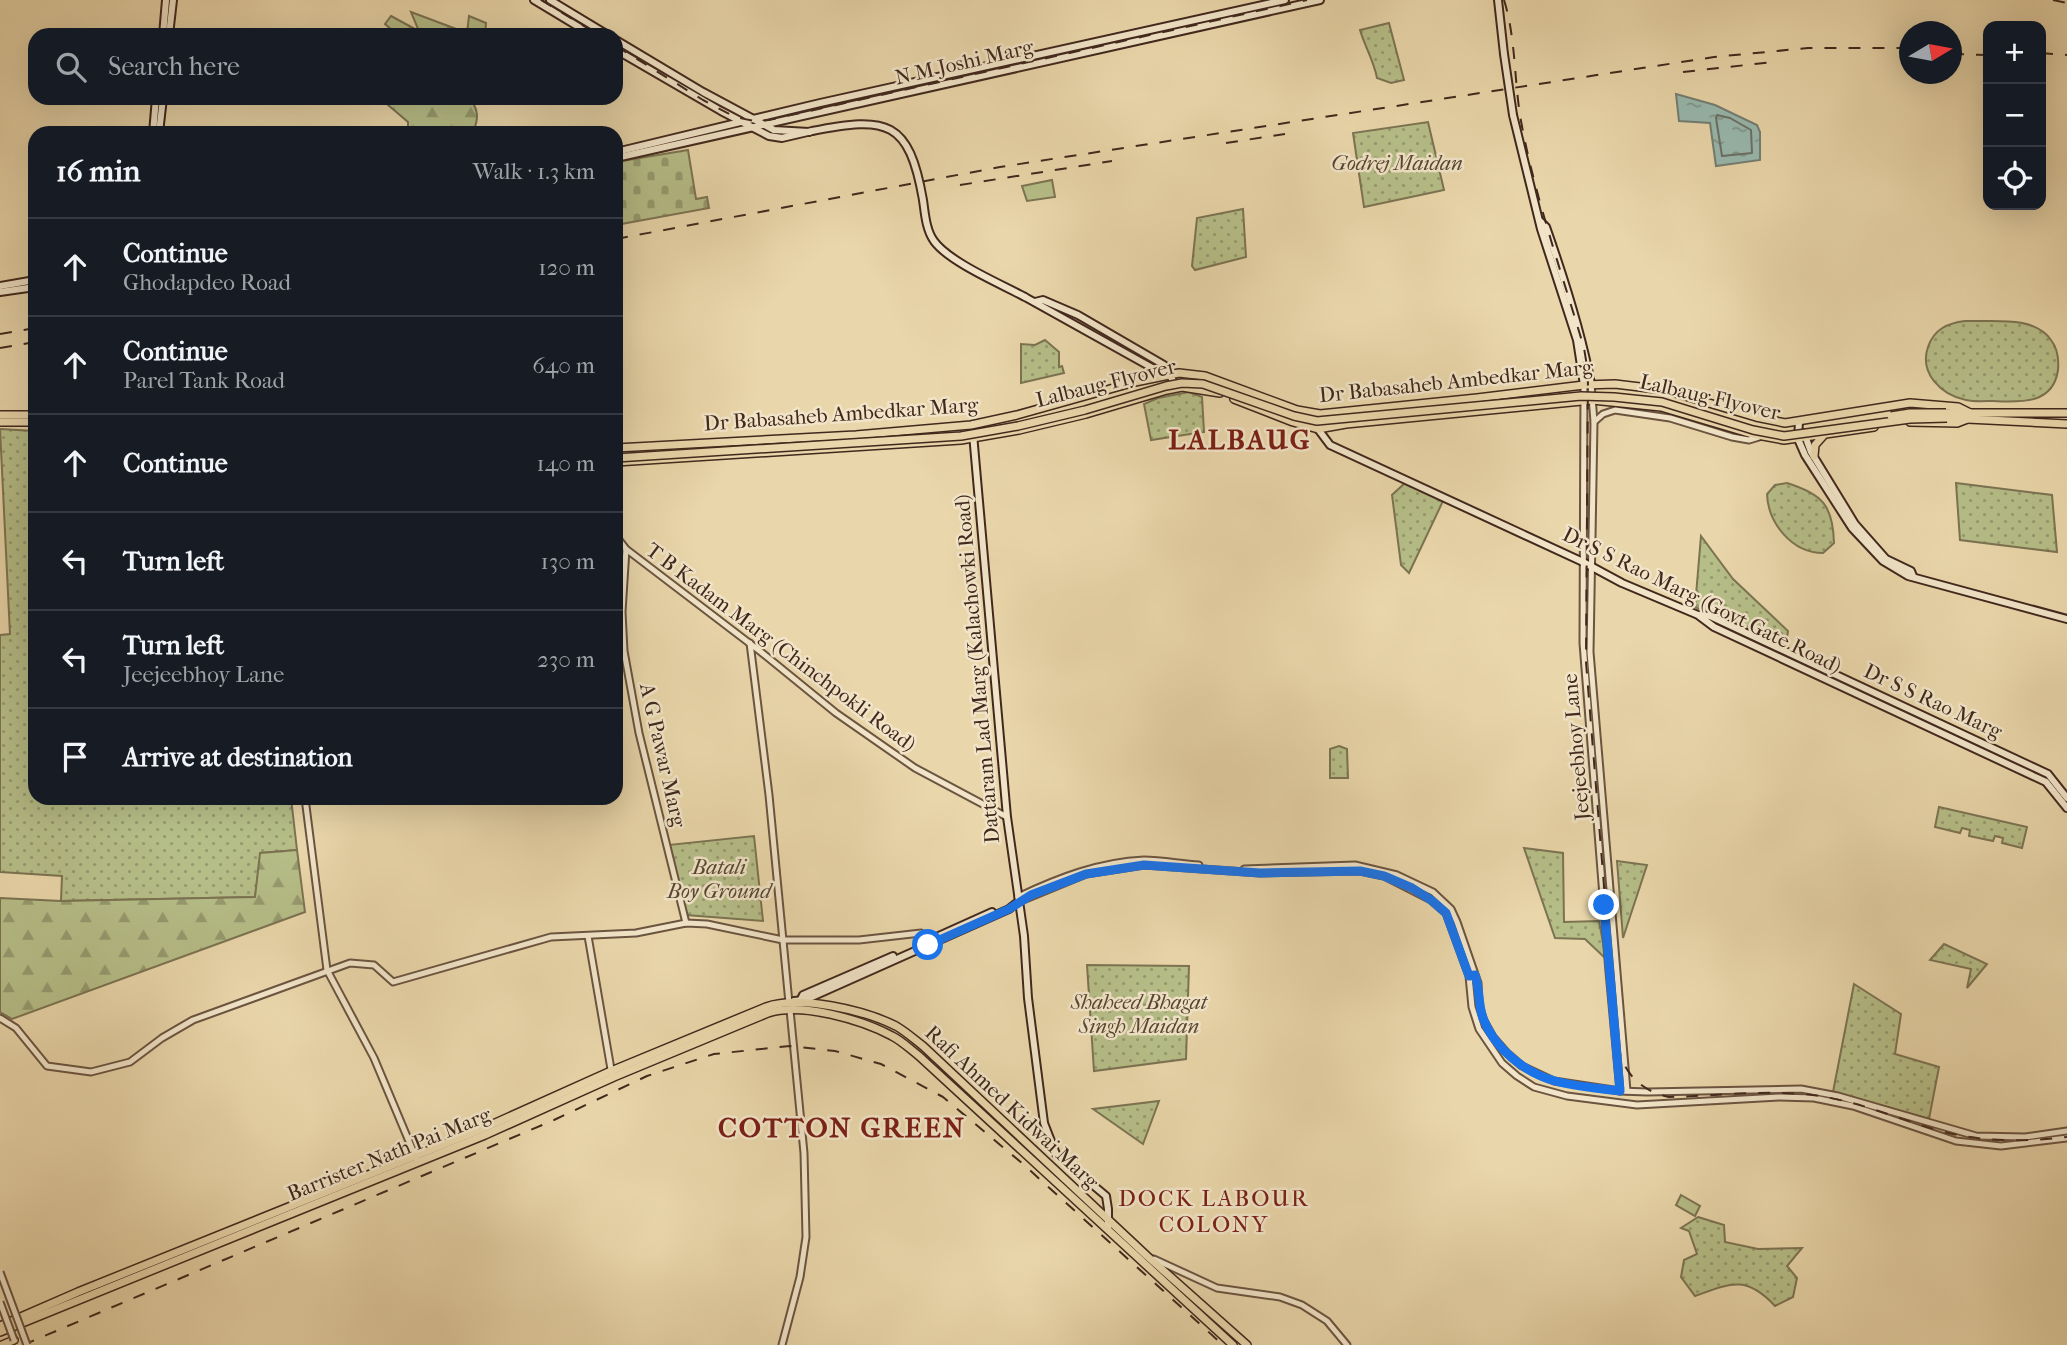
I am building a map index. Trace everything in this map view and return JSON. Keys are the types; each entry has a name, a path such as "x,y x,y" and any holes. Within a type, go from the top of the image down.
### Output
{"main road":[{"path":"164,28 166,0"},
{"path":"170,28 173,0"},
{"path":"534,0 581,28"},
{"path":"550,0 596,28"},
{"name":"N M Joshi Marg","path":"623,156 820,103 1285,0"},
{"name":"N M Joshi Marg","path":"623,151 764,125 1320,0"},
{"path":"1498,0 1513,115 1531,192 1580,334 1587,384"},
{"path":"568,20 571,13"},
{"path":"623,49 721,111 782,138 867,123 892,131 902,140 917,170 927,228 933,239 948,254 1035,302 1043,300 1078,315 1164,365 1177,388"},
{"path":"680,83 756,120 771,133"},
{"path":"154,126 155,105"},
{"path":"160,126 162,105"},
{"path":"720,131 723,121 721,111"},
{"path":"790,119 787,125 792,131"},
{"path":"771,133 806,130 811,132"},
{"path":"0,292 28,283"},
{"path":"0,286 28,287"},
{"name":"Dr Babasaheb Ambedkar Marg","path":"623,448 856,435 971,425 1170,373 1205,376 1297,410 1320,414 1587,384 1615,384 1665,390 1785,423 1910,403 1958,407 1970,416 1957,424 1912,422 1784,440 1661,407 1589,400 1318,429 1210,390 1177,388 1019,430 974,438 909,444 623,458"},
{"name":"Lalbaug Flyover","path":"623,457 959,433 1055,414 1180,380 1203,381 1295,414 1316,418 1579,394 1613,394 1662,400 1753,427 1783,433 1910,413 1970,416"},
{"path":"1970,416 2067,413"},
{"path":"0,415 28,415"},
{"path":"1970,416 2067,424"},
{"path":"1799,421 1802,439 1810,454 1867,541 1886,559 1911,571 1913,576 2067,619"},
{"path":"0,422 28,422"},
{"name":"Dattaram Lad Marg (Kalachowki Road)","path":"971,425 1007,817 1047,1131 1056,1154 1106,1196 1108,1228"},
{"name":"Dr S S Rao Marg (Govt Gate Road)","path":"1318,429 1330,445 1587,564 1622,583 1698,615 1714,627 2046,782 2067,808"},
{"path":"1810,454 1824,436"},
{"name":"Dr S S Rao Marg","path":"1698,615 1710,616 2048,774 2067,798"},
{"path":"790,1006 927,943 1009,909 1018,899"},
{"name":"Rafi Ahmed Kidwai Marg","path":"790,1006 838,1006 897,1027 923,1046 1147,1256 1247,1345"},
{"name":"Rafi Ahmed Kidwai Marg","path":"790,1006 831,1014 892,1036 929,1064 1233,1345"},
{"name":"Barrister Nath Pai Marg","path":"0,1332 416,1159 766,1007 790,1006"},
{"name":"Barrister Nath Pai Marg","path":"0,1326 78,1292 343,1189"},
{"path":"2,1345 15,1343"}],"street":[{"path":"1587,384 1589,400"},
{"name":"Jeejeebhoy Lane","path":"1587,564 1594,422 1589,400"},
{"name":"Jeejeebhoy Lane","path":"1589,400 1587,624 1593,767 1613,1015 1624,1091"},
{"path":"1594,422 1603,414 1615,410 1670,418 1749,440 1762,436"},
{"name":"T B Kadam Marg (Chinchpokli Road)","path":"623,545 836,713 915,768 1007,817"},
{"name":"A G Pawar Marg","path":"623,596 626,549"},
{"path":"1587,624 1621,1015 1624,1091"},
{"name":"A G Pawar Marg","path":"623,632 639,733 687,923"},
{"path":"750,643 769,794 804,1153 806,1237 800,1278 782,1345"},
{"path":"1593,767 1600,767"},
{"path":"306,805 327,970 374,1058 416,1159"},
{"path":"1018,899 1086,874 1144,865 1260,873 1360,871 1384,876 1412,888 1446,913 1472,976 1484,1021 1507,1053 1522,1066 1554,1081 1624,1091 1801,1089 1976,1136 2025,1137 2067,1131"},
{"path":"1604,905 1612,905"},
{"path":"0,1018 16,1028 47,1066 91,1072 130,1062 162,1038 193,1020 350,963 374,965 393,982 551,937 636,933 687,923 707,924 783,940 859,940 921,933 927,943"},
{"path":"588,936 612,1074"},
{"path":"1472,976 1472,1007 1479,1029 1502,1063 1534,1087 1551,1092 1637,1105 1761,1098 1842,1100 1956,1141 2001,1146 2067,1138"},
{"path":"1613,1015 1621,1015"},
{"path":"1147,1256 1217,1288 1280,1297 1302,1305 1326,1321 1347,1345"},
{"path":"0,1272 27,1345"},
{"path":"0,1302 15,1343"}],"green space":[{"path":"411,12 454,28 418,28"},
{"path":"391,16 413,28 390,28 385,24"},
{"path":"469,16 486,23 486,28 468,28"},
{"path":"1389,23 1404,80 1391,83 1377,78 1360,30"},
{"path":"388,105 474,105 477,119 475,126 408,126 408,122"},
{"name":"Godrej Maidan","path":"1428,122 1444,190 1364,207 1353,133"},
{"path":"688,150 696,199 707,197 709,208 623,224 623,161"},
{"path":"1052,180 1055,197 1027,201 1022,186"},
{"path":"1243,209 1246,257 1195,270 1192,266 1197,218"},
{"path":"1965,321 2023,323 2044,332 2053,343 2058,358 2058,370 2050,390 2034,399 2014,402 1966,400 1941,388 1929,374 1926,357 1928,347 1942,328"},
{"path":"1045,340 1059,352 1059,367 1062,366 1064,373 1021,383 1021,344 1035,345"},
{"path":"1189,392 1202,397 1204,432 1151,440 1144,404 1158,398"},
{"path":"0,429 28,431 28,805 292,805 297,850 261,853 255,897 61,901 62,876 0,872 0,635 10,634"},
{"path":"1405,483 1443,501 1409,573 1401,565 1392,495"},
{"path":"1787,483 1817,497 1828,510 1834,543 1823,553 1801,548 1777,525 1768,505 1767,494 1775,485"},
{"path":"1956,483 2052,495 2057,552 1960,540"},
{"path":"1701,536 1733,579 1788,631 1785,652 1695,607"},
{"path":"1339,746 1347,749 1348,778 1330,778 1330,749"},
{"path":"1939,807 2027,827 2022,848 2002,843 2003,838 1995,836 1993,841 1969,836 1970,830 1962,828 1960,833 1935,827"},
{"name":"Batali Boy Ground","path":"754,836 763,921 686,915 668,845"},
{"path":"1524,848 1563,853 1564,922 1599,921 1606,959 1585,939 1555,938"},
{"path":"297,850 305,912 12,1019 0,1012 0,898 61,901 255,897 260,853"},
{"path":"1617,861 1647,865 1623,938"},
{"path":"1944,944 1987,964 1967,988 1971,969 1930,960"},
{"name":"Shaheed Bhagat Singh Maidan","path":"1087,965 1189,966 1186,1059 1094,1071"},
{"path":"1854,984 1901,1014 1895,1054 1939,1067 1929,1119 1833,1092"},
{"path":"1159,1101 1143,1144 1093,1109"},
{"path":"1681,1195 1700,1206 1695,1216 1676,1205"},
{"path":"1698,1217 1724,1225 1725,1242 1758,1249 1802,1248 1787,1266 1797,1278 1793,1297 1775,1306 1755,1290 1738,1284 1695,1296 1681,1277 1684,1260 1697,1254 1689,1231 1681,1228"}],"water":[{"path":"1676,94 1715,105 1757,125 1760,132 1760,160 1716,166 1710,123 1679,121"}],"railway":[{"path":"541,0 587,28"},
{"path":"623,50 735,117 754,121 769,120 1307,0"},
{"path":"1504,0 1511,29 1519,106 1527,150 1541,207 1584,348 1588,372 1586,662 1616,1036 1621,1058 1639,1083 1669,1097 1807,1094 1855,1104 1929,1128 1974,1138 2036,1140 2067,1137"},
{"path":"2053,0 2067,3"},
{"path":"623,238 1000,167 1714,57 1808,48 1899,48"},
{"path":"2046,53 2067,55"},
{"path":"1962,54 1983,55"},
{"path":"1683,72 1773,62"},
{"path":"1226,143 1285,134"},
{"path":"960,185 1112,161"},
{"path":"0,334 28,329"},
{"path":"0,348 28,343"},
{"path":"23,1345 554,1120 647,1076 714,1054 790,1046 835,1051 881,1064 943,1097 1023,1164 1223,1345"}],"district":[{"name":"LALBAUG","path":"1240,439"},
{"name":"COTTON GREEN","path":"842,1127"},
{"name":"DOCK LABOUR COLONY","path":"1214,1211"}],"route":[{"path":"928,945 1065,881 1086,874 1144,865 1260,873 1360,871 1384,876 1412,888 1446,913 1469,976 1475,975 1484,1021 1507,1053 1522,1066 1554,1081 1620,1091 1604,905"}]}
